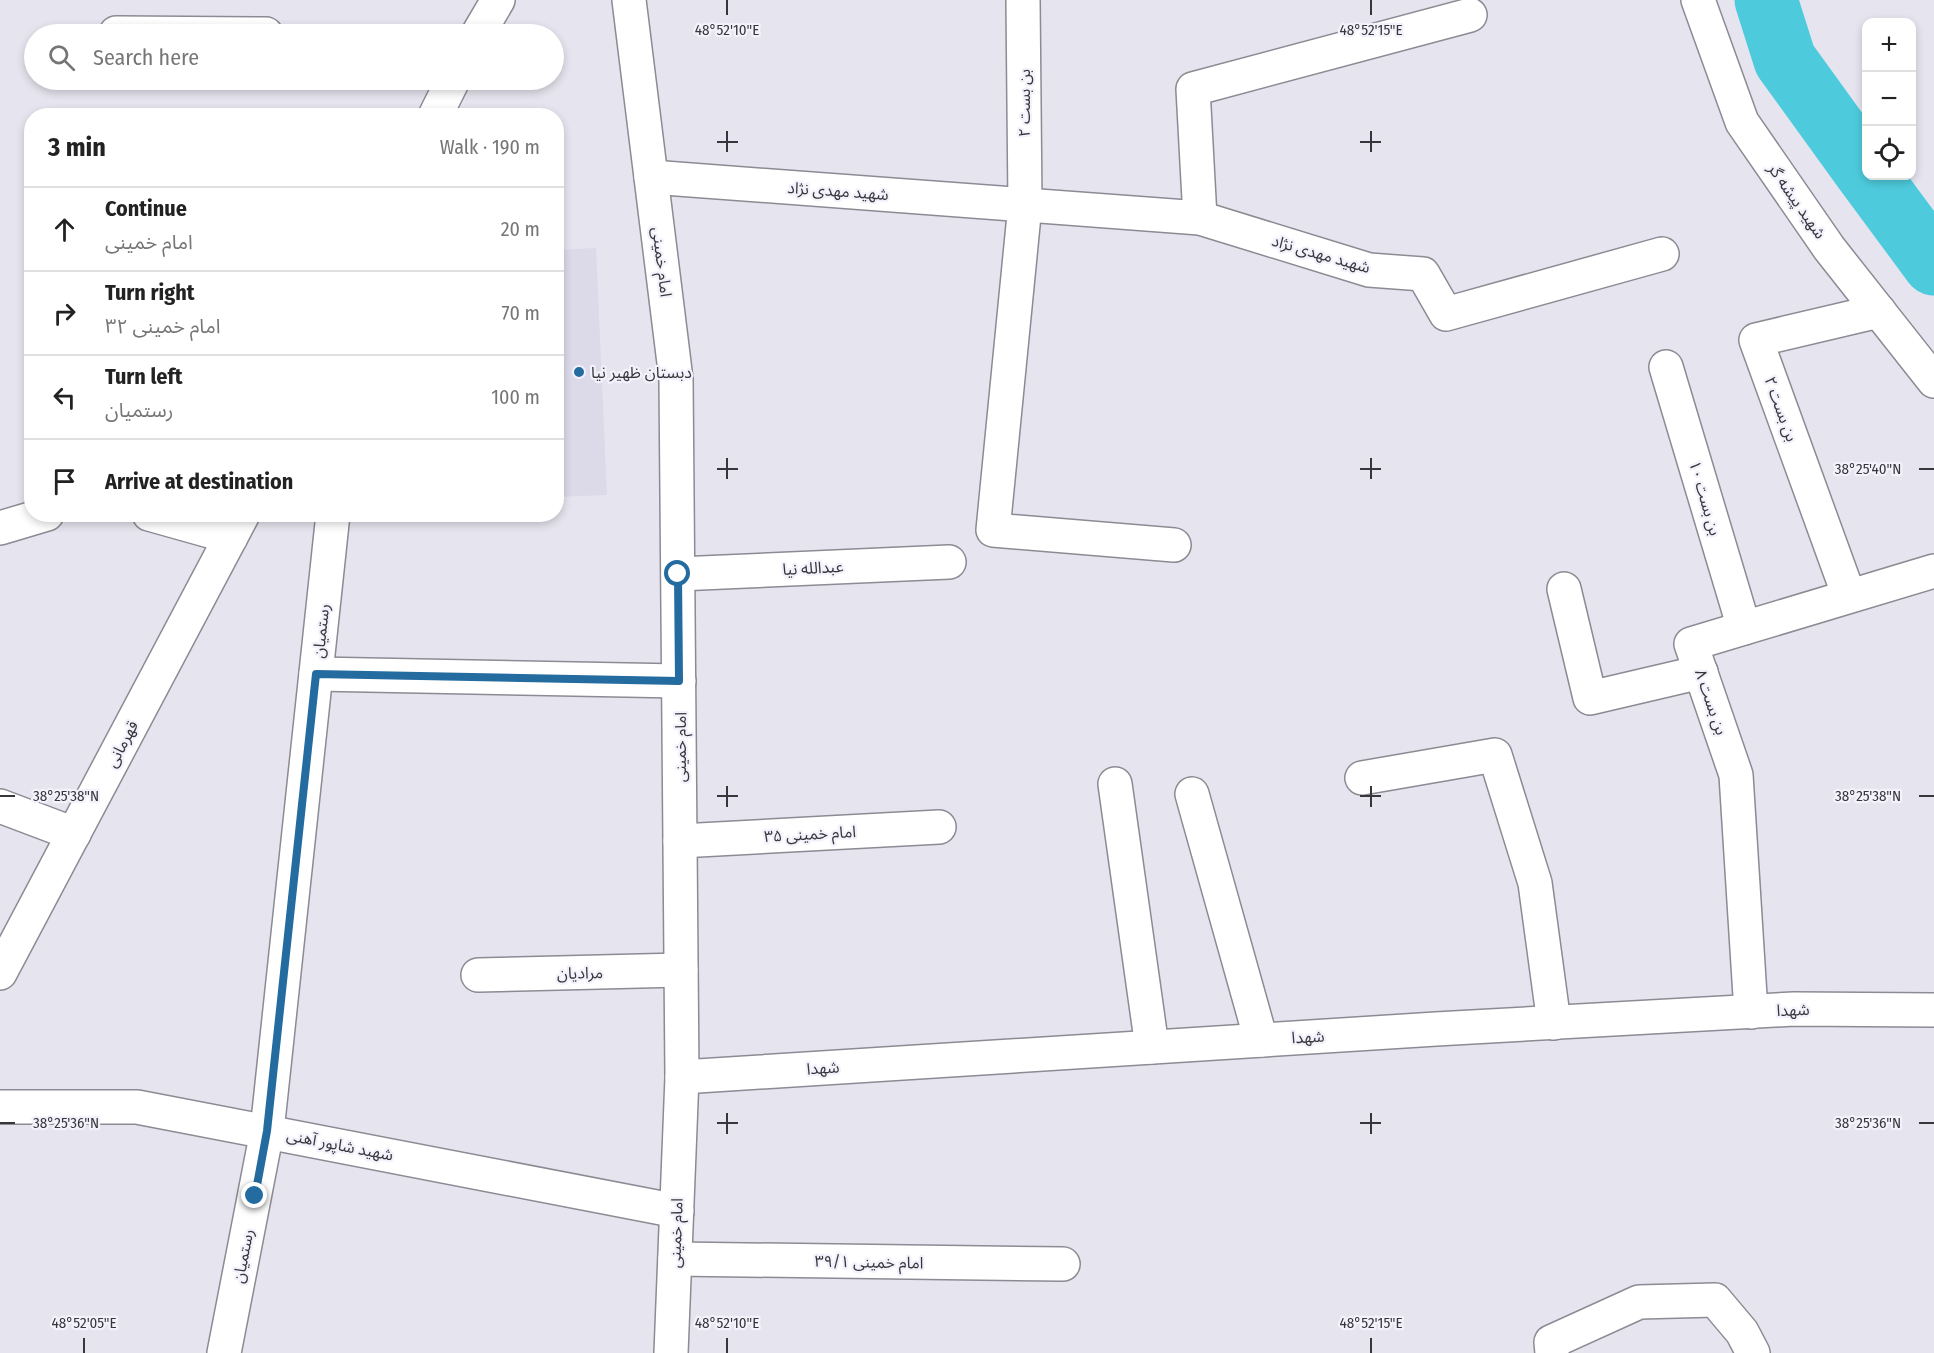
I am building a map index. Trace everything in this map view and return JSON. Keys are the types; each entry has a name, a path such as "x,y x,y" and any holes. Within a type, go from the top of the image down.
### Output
{"street":[{"path":"484,24 498,0"},
{"name":"امام خمینی","path":"628,0 676,379 682,1077 671,1353"},
{"name":"بن بست ۲","path":"1023,0 1025,205"},
{"name":"شهید پیشه گر","path":"1698,0 1742,122 1829,248 1934,381"},
{"path":"1200,218 1193,89 1470,15"},
{"path":"438,108 445,90"},
{"name":"شهید مهدی نژاد","path":"651,177 1200,218 1368,270 1423,274 1446,314 1662,254"},
{"path":"1025,205 993,530 1174,545"},
{"name":"بن بست ۲","path":"1849,596 1756,340 1879,311"},
{"name":"بن بست ۱۰","path":"1666,367 1744,628"},
{"path":"0,528 24,521"},
{"path":"208,522 237,526"},
{"name":"رستمیان","path":"224,1353 267,1131 332,522"},
{"name":"قهرمانی","path":"0,973 237,526"},
{"name":"عبدالله نیا","path":"678,574 949,562"},
{"name":"بن بست ۸","path":"1751,1012 1736,775 1691,644 1934,571"},
{"path":"1564,589 1590,698 1701,672"},
{"path":"316,674 679,681"},
{"path":"1362,778 1496,755 1535,883 1554,1023"},
{"path":"1115,784 1152,1047"},
{"path":"1192,794 1262,1040"},
{"path":"0,806 74,834"},
{"name":"امام خمینی ۳۵","path":"680,842 939,827"},
{"name":"مرادیان","path":"478,975 681,970"},
{"name":"شهدا","path":"682,1077 1794,1009 1934,1010"},
{"name":"شهید شاپور آهنی","path":"0,1107 136,1107 677,1211"},
{"name":"امام خمینی ۳۹/۱","path":"675,1259 1063,1264"},
{"path":"1551,1347 1639,1302 1715,1300 1742,1332 1753,1353"}],"shaded area":[{"name":"دبستان ظهیر نیا","path":"596,248 607,495 564,497 564,250"}],"waterway":[{"path":"1766,0 1785,60 1862,166"},
{"path":"1872,180 1934,264"}],"place":[{"name":"دبستان ظهیر نیا","path":"579,372"}],"route":[{"path":"255,1196 267,1131 316,674 679,681 678,574"}]}
